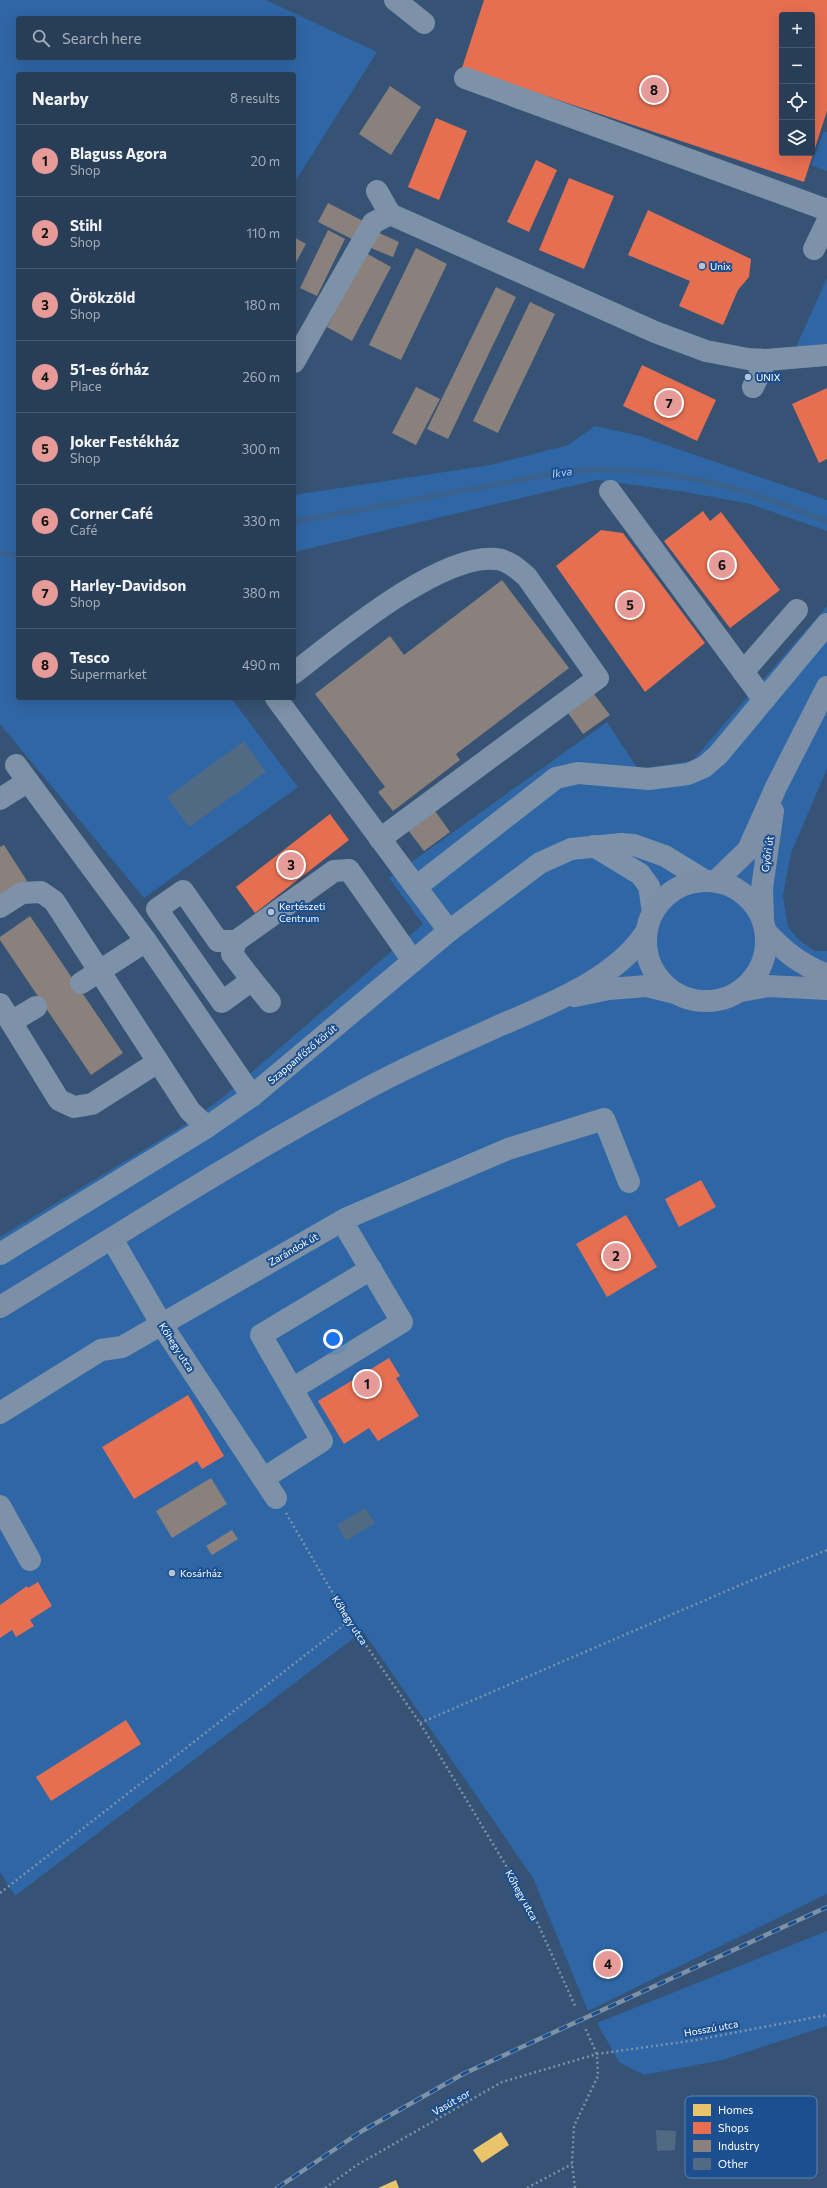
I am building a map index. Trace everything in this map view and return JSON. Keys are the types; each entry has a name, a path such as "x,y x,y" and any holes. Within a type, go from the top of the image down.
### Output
{"main road":[{"name":"Győri út","path":"710,880 748,850 776,787 827,687"},
{"name":"Győri út","path":"764,927 762,888 776,787"},
{"path":"0,1308 112,1239 353,1095 492,1029 560,1000 620,962 638,944 663,899 676,888 688,883 710,880 729,884 740,890 752,901 764,927 785,952 805,966 827,975"},
{"path":"650,922 647,952 655,973 663,984 676,994"},
{"path":"741,991 755,976 763,962 764,927"},
{"path":"560,1000 608,989 646,986 705,1000 726,998 741,991 768,986 827,989"}],"street":[{"path":"395,0 424,23"},
{"path":"465,78 827,210"},
{"path":"377,191 390,214 655,332 706,351 748,359 766,360 827,354"},
{"path":"296,358 373,223 390,214"},
{"path":"814,248 827,222"},
{"path":"753,387 766,360"},
{"path":"610,491 764,700"},
{"path":"296,671 380,607 452,567 473,560 497,558 512,564 527,577 602,675 380,839"},
{"path":"743,672 797,610"},
{"path":"416,887 556,778 578,773 649,779 688,774 704,767 718,755 827,624"},
{"path":"277,700 449,931"},
{"path":"11,785 146,941 252,1096"},
{"name":"Szappanfőző körút","path":"0,1254 207,1127 252,1096 449,931 540,863 571,849 621,844 652,850 710,880"},
{"path":"594,846 640,874 650,886 650,922"},
{"path":"270,1002 232,954 236,942 334,871 349,870 413,961"},
{"path":"236,942 218,941 183,891 157,909 222,1002 252,980"},
{"path":"0,907 22,893 41,892 54,901 190,1111 207,1127"},
{"path":"81,982 146,941"},
{"path":"36,1007 5,1013 59,1100 74,1107 92,1104 158,1062"},
{"name":"Zarándok út","path":"0,1413 101,1350 122,1347 342,1221 508,1149 604,1119 630,1182"},
{"path":"292,1389 402,1322 342,1221"},
{"name":"Kőhegy utca","path":"112,1239 162,1325 276,1498"},
{"path":"264,1478 322,1441 261,1336 371,1269"},
{"path":"0,1506 30,1560"}],"path":[{"name":"Kőhegy utca","path":"276,1498 349,1621 420,1723 528,1902 576,2008"},
{"path":"420,1723 745,1583 827,1550"},
{"path":"0,1893 349,1621"},
{"name":"Hosszú utca","path":"597,2054 696,2040 827,2015"},
{"path":"575,2188 572,2164 574,2126 598,2076 597,2054 585,2028"},
{"name":"Vasút sor","path":"326,2188 357,2165 502,2082 597,2054"},
{"path":"527,2188 572,2164"}],"shaded area":[{"path":"0,0 266,0 377,52 296,180 296,72 16,72 16,700 233,700 298,787 144,898 0,724"},
{"path":"824,131 827,132 827,171 811,165"},
{"path":"827,278 827,347 796,347"},
{"path":"595,426 640,436 827,500 827,531 750,504 686,492 597,480 296,552 296,495 490,465 568,445"},
{"path":"827,606 827,769 791,853 783,896 788,927 800,941 815,951 827,951 827,1894 588,2011 533,1878 363,1631 15,1896 0,1872 0,1237 186,1124 222,1098 423,924 389,878 607,722 638,769 692,761"},
{"path":"827,1931 827,2026 722,2060 644,2075 619,2062 597,2023"}],"building: Homes":[{"path":"501,2132 509,2145 482,2163 473,2150"},
{"path":"396,2180 399,2188 378,2188"}],"building: Shops":[{"path":"484,0 827,0 827,111 815,148 815,12 779,12 779,156 812,156 804,182 462,68"},
{"path":"436,118 467,131 439,200 408,187"},
{"path":"536,160 557,170 529,232 507,222"},
{"path":"569,178 614,196 584,269 539,250"},
{"name":"Unix","path":"648,210 751,259 749,277 738,290 723,325 679,306 690,281 628,255"},
{"path":"642,365 716,400 697,441 623,406"},
{"path":"827,388 827,459 819,463 792,404"},
{"path":"703,511 710,521 721,512 780,590 730,628 664,541"},
{"path":"601,530 623,533 705,643 645,692 556,566"},
{"path":"330,814 349,840 255,913 236,887"},
{"path":"701,1180 716,1207 679,1227 665,1199"},
{"path":"626,1215 657,1267 607,1297 576,1244"},
{"path":"389,1358 400,1376 396,1378 419,1416 378,1441 369,1428 344,1444 318,1401"},
{"path":"188,1395 224,1456 202,1469 197,1461 134,1499 102,1447"},
{"path":"38,1582 52,1606 30,1620 34,1626 16,1637 12,1630 0,1638 0,1605 27,1586 28,1588"},
{"path":"126,1720 141,1744 51,1801 36,1777"}],"building: Industry":[{"path":"390,86 421,107 391,155 359,134"},
{"path":"328,203 367,223 358,242 318,222"},
{"path":"328,230 345,239 317,296 300,288"},
{"path":"377,232 399,242 393,257 371,248"},
{"path":"296,238 306,244 296,262"},
{"path":"416,248 447,264 401,360 369,345"},
{"path":"366,253 391,267 352,341 327,327"},
{"path":"496,287 516,297 448,439 427,429"},
{"path":"530,302 555,314 498,433 473,421"},
{"path":"416,387 440,399 416,445 392,433"},
{"path":"502,580 569,668 456,754 460,760 393,811 378,792 385,787 315,694 390,636 404,655"},
{"path":"594,694 610,715 583,734 568,713"},
{"path":"435,811 450,832 424,851 408,830"},
{"path":"4,845 27,881 0,898 0,847"},
{"path":"30,916 123,1053 91,1075 0,940 0,937"},
{"path":"211,1478 227,1504 172,1538 156,1511"},
{"path":"232,1530 238,1539 212,1555 206,1546"}],"building: Other":[{"path":"244,741 266,772 189,827 167,797"},
{"path":"365,1508 375,1523 346,1541 337,1525"},
{"path":"613,1950 622,1970 603,1978 595,1959"},
{"path":"656,2130 676,2131 675,2150 657,2151"}],"waterway":[{"name":"Ikva","path":"296,522 562,472 596,470 664,474 698,480 763,498 827,522"},
{"name":"Ikva","path":"0,553 16,556"}],"railway":[{"path":"277,2188 362,2131 463,2074 827,1907"}],"place":[{"name":"Tesco","path":"654,90"},
{"name":"Unix","path":"702,266"},
{"name":"UNIX","path":"748,377"},
{"name":"Harley-Davidson","path":"669,403"},
{"name":"Corner Café","path":"722,565"},
{"name":"Joker Festékház","path":"630,605"},
{"name":"Örökzöld","path":"291,865"},
{"name":"Kertészeti Centrum","path":"271,912"},
{"name":"Stihl","path":"616,1256"},
{"name":"Blaguss Agora","path":"367,1384"},
{"name":"Kosárház","path":"172,1573"},
{"name":"51-es őrház","path":"608,1964"}]}
